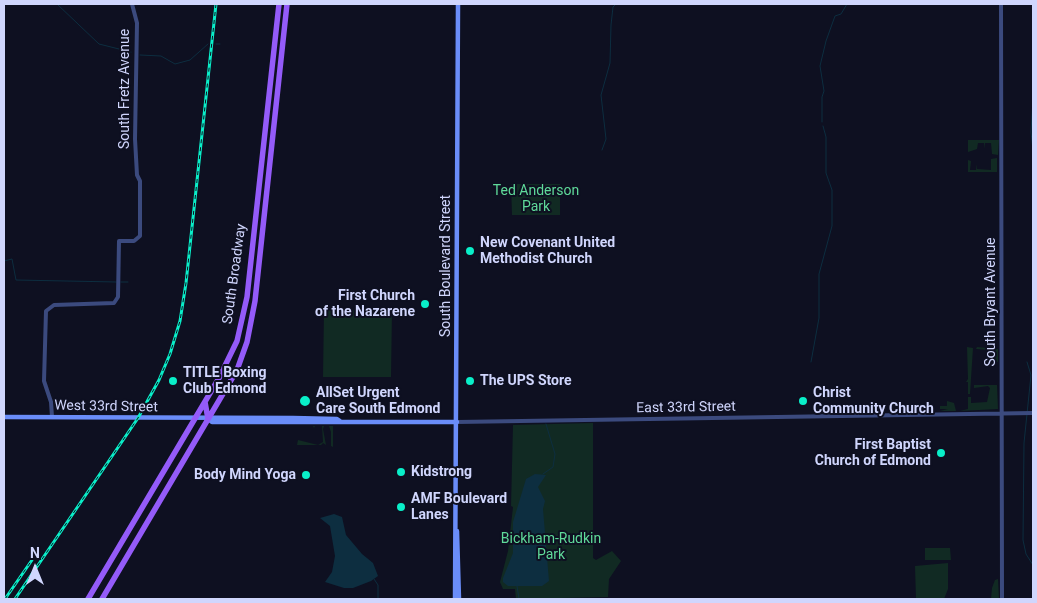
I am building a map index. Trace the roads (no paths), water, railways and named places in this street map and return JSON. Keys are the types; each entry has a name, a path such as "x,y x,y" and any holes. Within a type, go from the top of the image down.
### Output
{"main road":[{"path":"272,4 279,7"},
{"name":"South Broadway","path":"102,599 128,558 237,370 248,342 253,314 287,4"},
{"name":"South Boulevard Street","path":"455,599 455,540 457,529 458,4"},
{"name":"South Broadway","path":"88,599 196,419 231,356 242,323 279,7"},
{"path":"268,103 272,105 274,126"},
{"path":"266,128 267,145 272,147"},
{"path":"259,185 267,186"},
{"path":"205,402 208,419"},
{"name":"West 33rd Street","path":"4,417 208,419"},
{"path":"196,419 199,433"},
{"name":"East 33rd Street","path":"208,419 218,422 457,422"},
{"path":"139,514 149,520"},
{"name":"South Boulevard Street","path":"457,529 459,540 459,599"},
{"path":"117,552 128,558"},
{"path":"99,581 110,587"}],"street":[{"name":"South Fretz Avenue","path":"52,417 51,402 44,382 46,311 54,304 108,305 116,301 118,297 119,242 138,239 140,181 137,175 135,139 137,27 132,4"},
{"name":"South Bryant Avenue","path":"1002,4 1002,599"},
{"name":"East 33rd Street","path":"457,422 1033,413"}],"water":[{"path":"535,474 546,475 538,487 545,501 543,509 549,581 542,586 508,586 503,582 503,578 513,553 513,522 526,479"},
{"path":"334,514 342,517 346,535 362,554 373,563 378,576 371,581 353,588 344,588 325,582 332,572 335,556 330,526 320,518"}],"waterway":[{"path":"57,4 99,44 131,52"},
{"path":"602,150 606,139 601,95 610,63 611,25 613,7 616,4"},
{"path":"822,122 822,97 824,91 820,66 835,16 841,14 847,4"},
{"path":"140,55 161,56 175,64 190,60 208,44"},
{"path":"1033,99 1031,132 1033,150"},
{"path":"811,362 819,318 819,274 832,226 832,190 826,173 826,137 823,126"},
{"path":"4,261 12,259 16,280 116,282"},
{"path":"121,282 128,282"},
{"path":"1027,362 1031,375 1024,443 1023,540 1026,554 1033,565"},
{"path":"543,474 553,467 555,454 546,424"},
{"path":"374,579 378,585 378,599"},
{"path":"517,586 519,599"}],"railway":[{"path":"15,599 138,418 159,380 170,354 180,321 186,283 216,4"},
{"path":"5,599 32,560"}],"place":[{"name":"New Covenant United Methodist Church","path":"470,251"},
{"name":"First Church of the Nazarene","path":"425,304"},
{"name":"TITLE Boxing Club Edmond","path":"173,381"},
{"name":"The UPS Store","path":"470,381"},
{"name":"AllSet Urgent Care South Edmond","path":"305,401"},
{"name":"Christ Community Church","path":"803,401"},
{"name":"First Baptist Church of Edmond","path":"941,453"},
{"name":"Kidstrong","path":"401,472"},
{"name":"Body Mind Yoga","path":"306,475"},
{"name":"AMF Boulevard Lanes","path":"401,507"}],"park label":[{"name":"Ted Anderson Park","path":"536,200"},
{"name":"Bickham-Rudkin Park","path":"551,548"}]}
